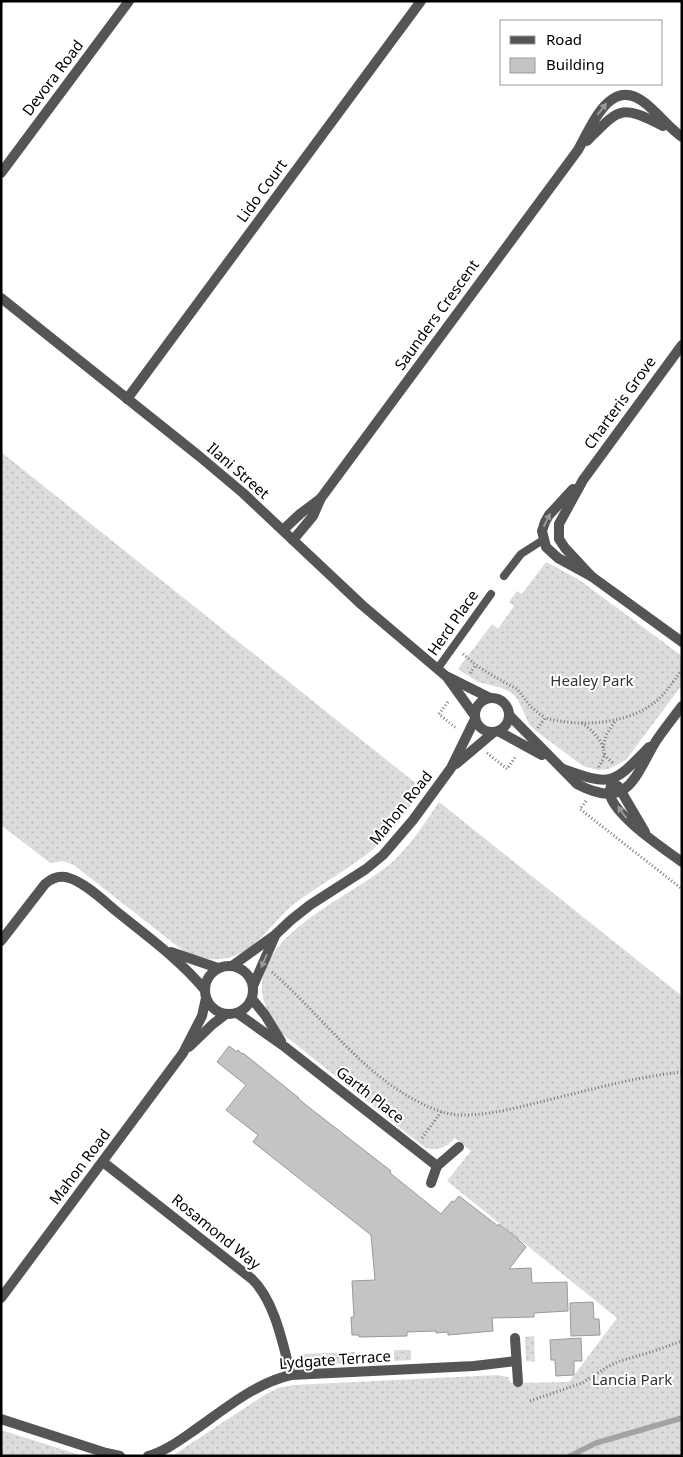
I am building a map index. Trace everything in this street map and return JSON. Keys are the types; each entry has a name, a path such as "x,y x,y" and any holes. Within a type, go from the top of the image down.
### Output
{"street":[{"name":"Devora Road","path":"1,173 129,1"},
{"name":"Lido Court","path":"128,400 421,1"},
{"name":"Saunders Crescent","path":"293,540 313,516 321,498 578,150 604,105 611,99 629,96 645,103 671,130"},
{"name":"Saunders Crescent","path":"578,150 612,116 626,111 646,117 682,137"},
{"name":"Ilani Street","path":"1,298 199,456 283,530 393,633 438,668 447,677 475,717"},
{"name":"Charteris Grove","path":"591,576 565,548 559,538 559,524 583,480 682,345"},
{"name":"Charteris Grove","path":"583,480 548,515 542,531 546,547 551,554 591,576 682,642"},
{"name":"Saunders Crescent","path":"283,530 321,498"},
{"name":"Ilani Street","path":"447,677 490,698"},
{"path":"528,742 509,715 505,705 496,698 490,698 477,706 475,717 477,724 484,730 496,731 528,742 563,769 577,784 591,790 610,794 622,790 636,779 657,739"},
{"path":"563,769 595,780 612,779 626,771 657,739 682,706"},
{"path":"496,731 506,725 509,715"},
{"name":"Mahon Road","path":"232,966 275,935 290,920 310,905 366,869 383,854 413,820 451,768 475,717"},
{"name":"Mahon Road","path":"451,768 496,731"},
{"path":"612,779 622,790 630,807 649,837"},
{"path":"612,779 610,794 621,813 629,822 682,862"},
{"path":"1,941 45,884 60,876 69,877 77,881 163,948 192,974 214,1009 226,1014 237,1013 243,1010 252,999 253,986 251,979 240,968 232,966 218,968 196,962 163,948"},
{"name":"Mahon Road","path":"253,986 275,935"},
{"path":"206,994 208,977 218,968"},
{"name":"Mahon Road","path":"1,1298 183,1053 202,1016 206,994"},
{"name":"Garth Place","path":"252,999 265,1015 285,1047"},
{"name":"Garth Place","path":"237,1013 285,1047 437,1166"},
{"name":"Mahon Road","path":"183,1053 226,1014"},
{"path":"431,1183 437,1166 459,1147"},
{"name":"Rosamond Way","path":"103,1162 259,1286 276,1322 291,1375"},
{"path":"515,1338 518,1382"},
{"name":"Lydgate Terrace","path":"148,1456 170,1447 264,1384 278,1378 291,1375 474,1366 516,1361"},
{"path":"1,1419 120,1456"}],"lane":[{"path":"504,576 521,554 543,540"},
{"name":"Herd Place","path":"438,668 490,594"}],"path":[{"path":"452,649 458,650 476,665"},
{"path":"478,746 507,769 545,718 581,723 616,720 634,714 654,703 681,672"},
{"path":"439,714 467,737"},
{"path":"595,780 604,755 603,748 606,735 616,720"},
{"path":"581,723 594,734 603,748"},
{"path":"591,790 580,809 682,889"},
{"path":"263,964 299,996 364,1063 386,1081 412,1098 441,1112 458,1115 502,1111 635,1078 682,1072"},
{"path":"414,1149 441,1112"},
{"path":"530,1401 582,1383 608,1366 682,1341"}],"green space":[{"path":"1,452 423,789 396,825 378,845 358,861 294,904 259,940 243,952 228,958 216,959 198,957 186,953 74,865 63,861 50,863 1,825"},
{"name":"Healey Park","path":"546,562 578,579 682,656 682,685 626,760 609,769 598,770 583,766 529,724 518,700 512,693 502,688 478,682 458,669 492,624 498,629 514,606 509,602 517,591 522,594"},
{"name":"Lancia Park","path":"439,802 682,996 682,1456 172,1456 263,1396 278,1388 293,1385 498,1375 508,1377 511,1383 569,1382 617,1318 447,1181 471,1151 455,1138 441,1148 424,1147 284,1035 266,1006 263,979 272,956 290,934 389,865 416,835"},
{"path":"534,1336 535,1362 526,1361 525,1337"},
{"path":"394,1350 411,1350 411,1360 394,1361"},
{"path":"355,1352 355,1362 333,1364 310,1363 298,1356 301,1354"},
{"path":"1,1430 83,1456 1,1456"}],"building":[{"path":"229,1046 237,1052 238,1050 243,1053 391,1171 390,1173 441,1214 459,1196 498,1226 499,1224 516,1237 526,1247 509,1269 531,1268 532,1283 567,1282 568,1311 534,1313 534,1317 492,1318 493,1331 448,1335 448,1332 436,1333 436,1331 407,1332 407,1336 359,1337 359,1335 352,1335 351,1317 354,1317 352,1281 375,1280 371,1235 253,1142 258,1135 226,1110 246,1085 217,1062"},
{"path":"593,1302 594,1319 599,1319 600,1335 571,1336 570,1303"},
{"path":"581,1338 582,1361 574,1361 574,1375 556,1376 555,1360 551,1360 550,1340"}],"waterway":[{"path":"570,1456 596,1443 682,1418"}]}
